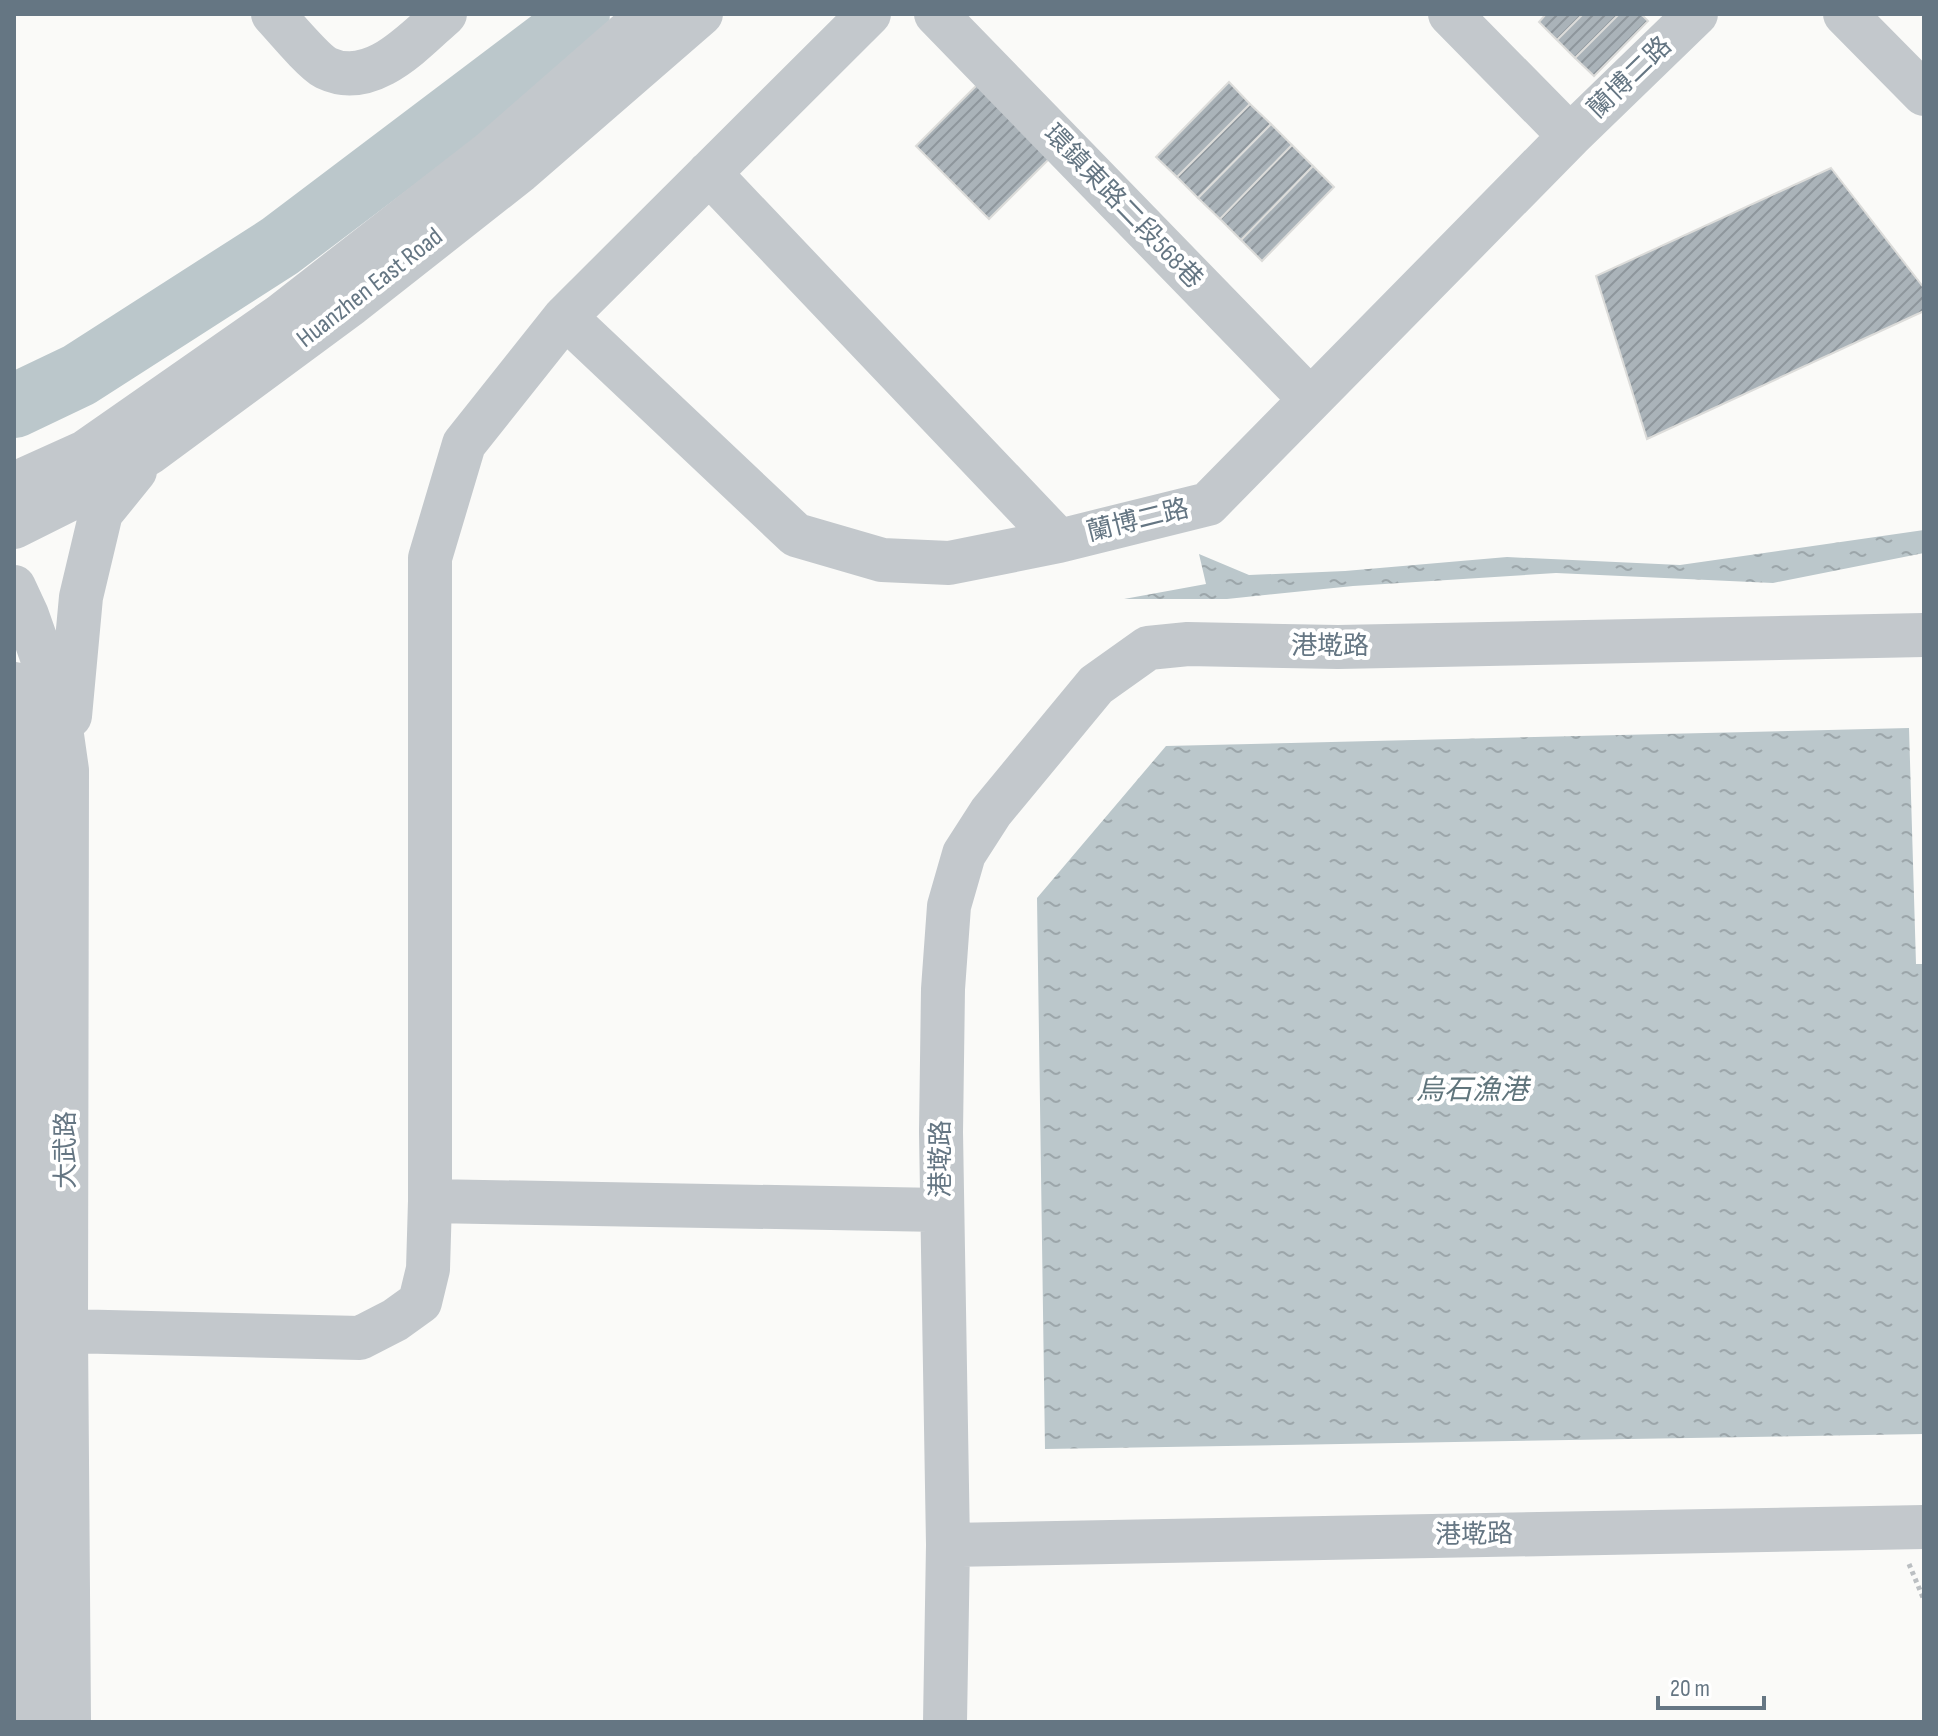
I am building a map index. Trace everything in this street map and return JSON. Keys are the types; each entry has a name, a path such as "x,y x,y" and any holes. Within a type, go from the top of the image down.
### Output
{"street":[{"path":"273,14 324,67 343,73 367,70 392,60 445,14"},
{"name":"Huanzhen East Road","path":"14,484 85,452 280,316 491,152 649,14"},
{"name":"Huanzhen East Road","path":"14,527 90,489 149,453 351,304 520,171 701,14"},
{"path":"49,1330 360,1338 395,1320 420,1302 428,1269 430,1201 430,558 464,444 565,317 869,14"},
{"name":"環鎮東路二段568巷","path":"936,14 1310,399"},
{"path":"1450,14 1570,136"},
{"name":"蘭博二路","path":"565,317 796,535 882,560 949,563 1059,541 1208,504 1570,136 1696,14"},
{"path":"1845,14 1924,94"},
{"path":"709,173 1059,541"},
{"path":"67,770 81,597 101,513 149,453"},
{"name":"大武路","path":"14,587 57,700 67,770 49,1330 31,1722"},
{"name":"港墘路","path":"1924,635 1338,647 1188,644 1148,648 1096,685 991,812 964,854 949,906 943,989 941,1210 948,1545 1924,1527"},
{"name":"大武路","path":"14,684 20,715 69,1722"},
{"path":"430,1201 941,1210"},
{"path":"945,1722 948,1545"}],"water":[{"path":"1924,530 1924,553 1773,583 1556,573 1353,586 1227,599 1124,599 1206,584 1199,554 1249,575 1345,571 1507,557 1680,565"},
{"name":"烏石漁港","path":"1909,728 1916,964 1924,964 1924,1434 1045,1449 1037,898 1166,746"}],"building":[{"path":"1546,14 1583,14 1557,40 1539,22"},
{"path":"1583,14 1619,14 1575,58 1557,40"},
{"path":"1619,14 1641,14 1648,21 1594,76 1575,58"},
{"path":"1229,82 1250,104 1177,177 1156,157"},
{"path":"977,85 1050,158 989,219 916,146"},
{"path":"1250,104 1271,124 1198,198 1177,177"},
{"path":"1271,124 1292,145 1220,219 1198,198"},
{"path":"1292,145 1313,166 1241,240 1220,219"},
{"path":"1313,166 1334,187 1262,261 1241,240"},
{"path":"1831,168 1924,288 1924,311 1647,439 1596,276"}],"waterway":[{"path":"14,406 79,375 280,246 562,33 578,14"}]}
